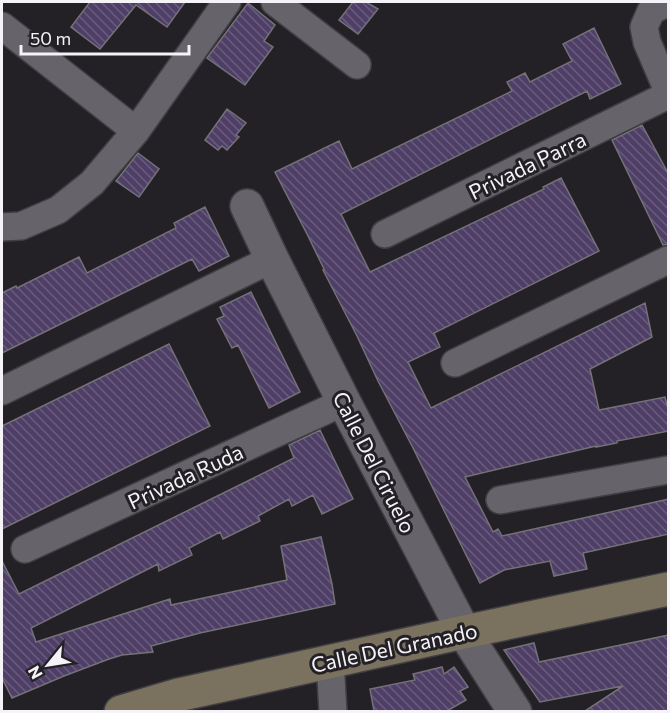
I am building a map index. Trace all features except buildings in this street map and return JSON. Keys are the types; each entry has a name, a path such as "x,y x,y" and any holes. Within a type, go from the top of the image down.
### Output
{"main road":[{"name":"Calle Del Granado","path":"121,711 178,695 330,661 669,589"}],"street":[{"path":"2,227 21,226 58,210 92,183 136,131 227,2"},
{"path":"275,2 357,64"},
{"path":"660,6 644,27 647,42 669,93"},
{"path":"2,27 136,131"},
{"name":"Privada Parra","path":"385,234 669,93"},
{"name":"Calle Del Ciruelo","path":"247,206 344,402 464,632 515,711"},
{"path":"2,391 272,259"},
{"path":"455,363 669,260"},
{"name":"Privada Ruda","path":"25,549 344,402"},
{"path":"500,500 669,470"},
{"path":"330,661 333,711"}]}
